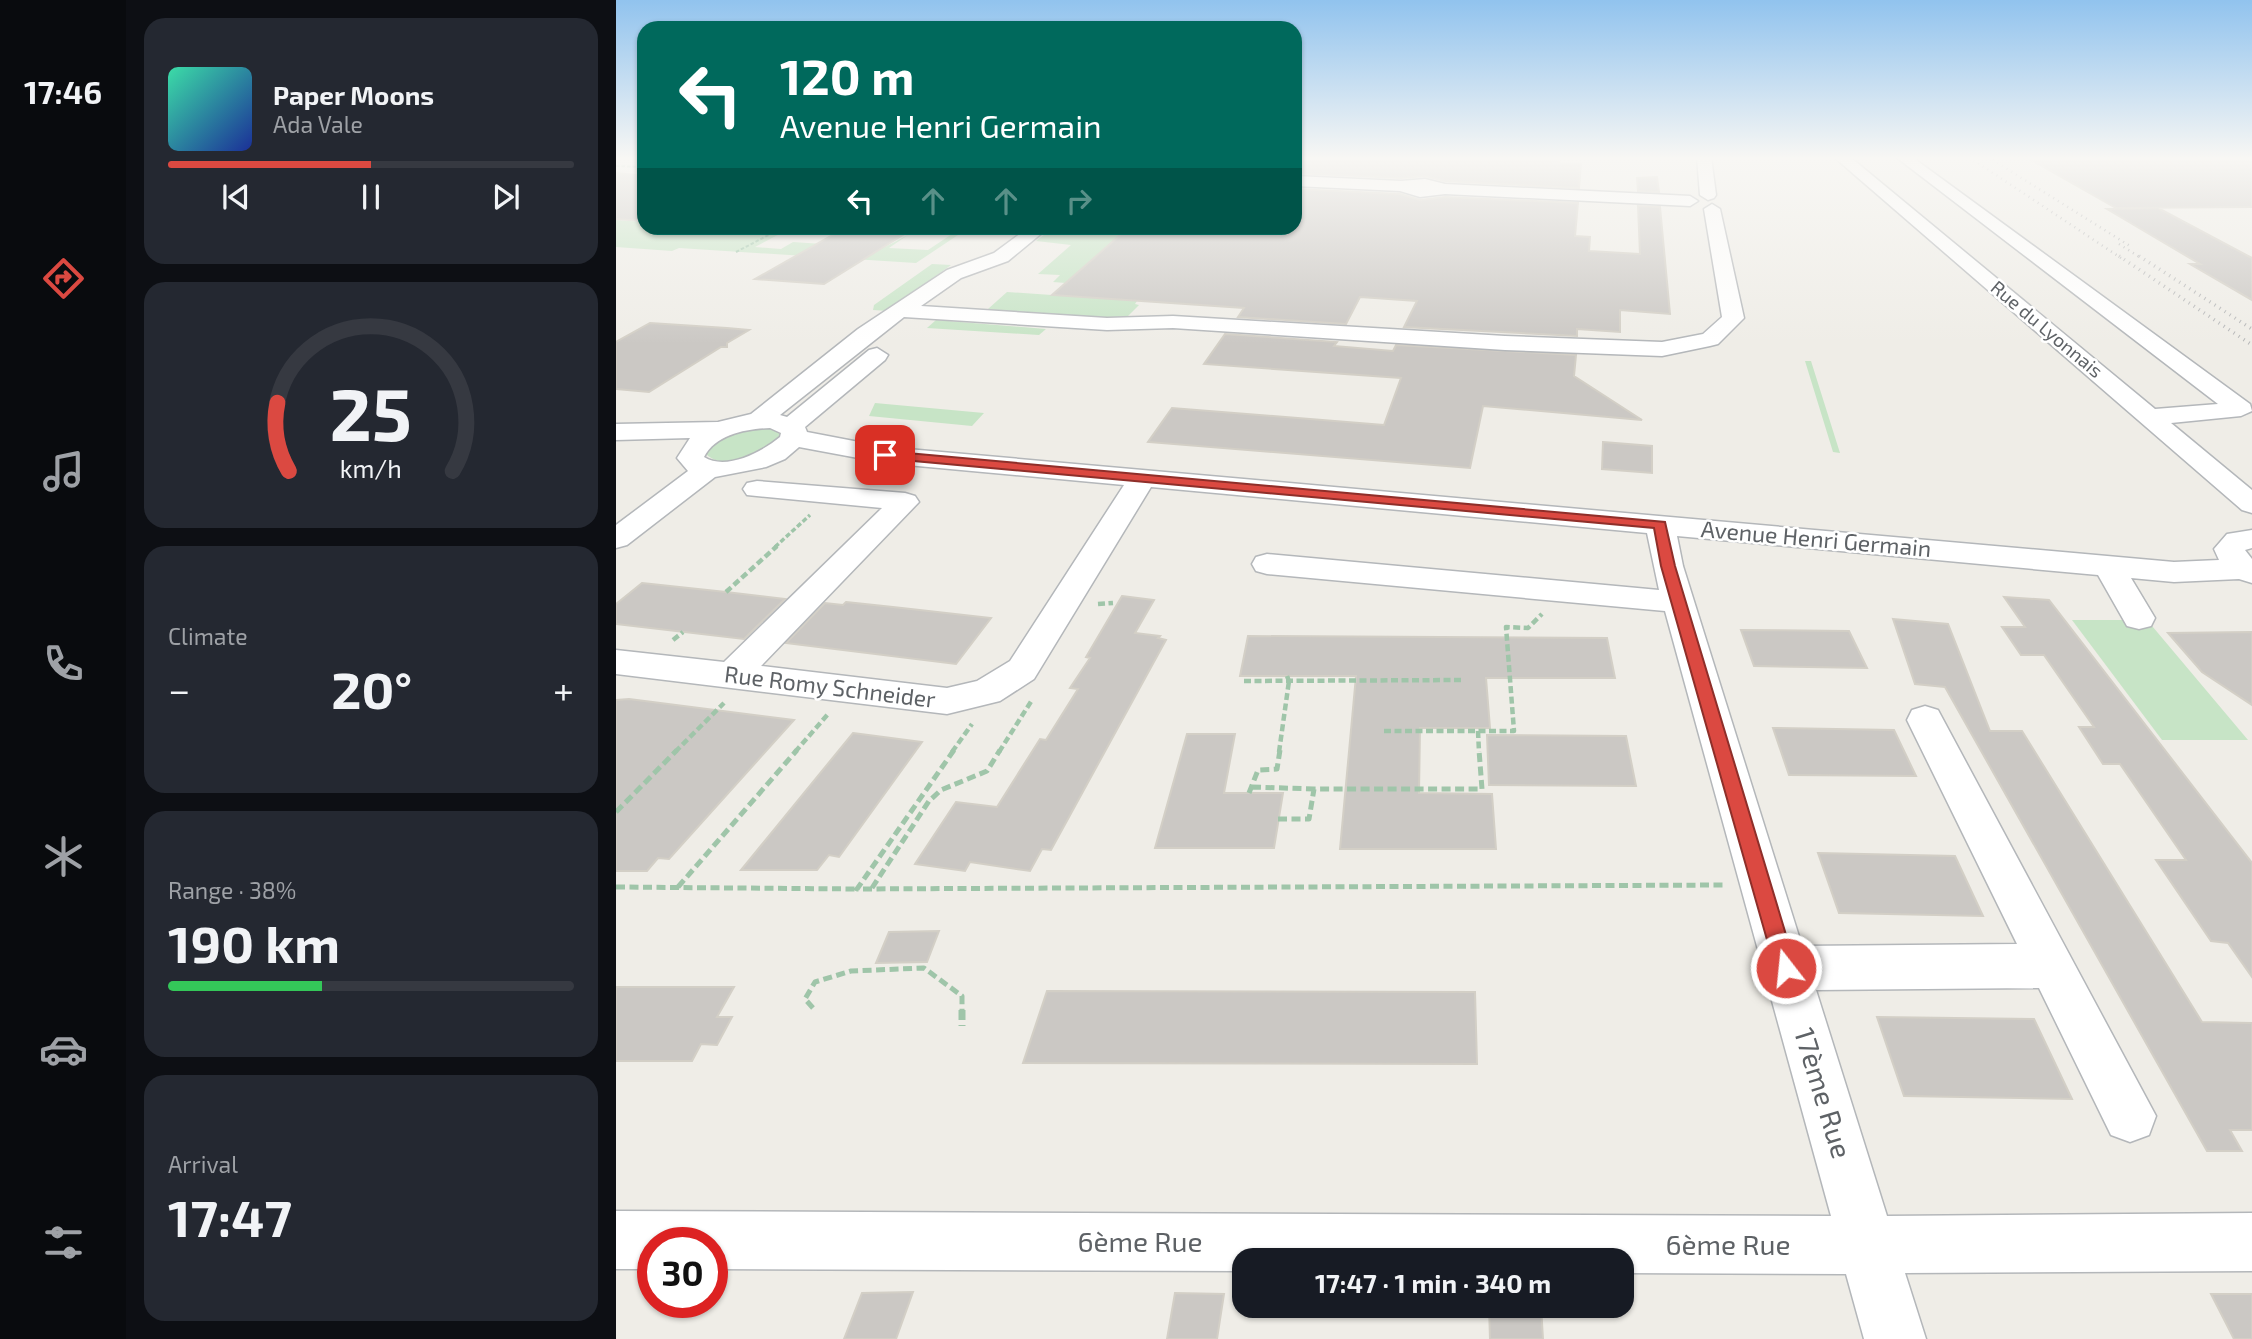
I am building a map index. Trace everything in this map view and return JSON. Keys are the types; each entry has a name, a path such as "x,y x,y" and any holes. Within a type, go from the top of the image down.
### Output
{"street":[{"path":"903,311 1107,324 1173,321 1505,344 1662,349 1710,339 1733,318 1721,219"},
{"name":"Rue du Lyonnais","path":"1916,219 2252,504"},
{"path":"1987,219 2241,409 2152,417"},
{"path":"758,421 866,334 954,274 1001,257 1030,235"},
{"path":"791,433 852,376 932,313 1039,235"},
{"name":"Avenue Henri Germain","path":"620,433 722,430 758,421 783,422 791,433 885,455"},
{"name":"Avenue Henri Germain","path":"700,460 702,440 722,430"},
{"name":"Avenue Henri Germain","path":"620,433 700,460 737,467 766,458 885,455 2174,572 2248,571"},
{"name":"Avenue Henri Germain","path":"766,458 791,433"},
{"path":"616,538 700,460"},
{"name":"Rue Romy Schneider","path":"616,662 947,701 987,692 1022,670 1142,479"},
{"path":"741,676 905,502 757,489"},
{"name":"17ème Rue","path":"1660,525 1678,602 1895,1339"},
{"path":"2248,571 2235,562 2229,549 2238,541 2252,539"},
{"path":"1267,564 1678,602"},
{"path":"2108,566 2140,618"},
{"path":"1925,720 2130,1116"},
{"path":"1786,968 2053,966"},
{"name":"6ème Rue","path":"616,1240 1868,1245 2252,1242"}],"path":[{"path":"736,251 768,235"},
{"path":"726,592 831,496"},
{"path":"1384,732 1514,731 1506,627 1528,628 1564,593"},
{"path":"1091,608 1102,602 1114,603"},
{"path":"616,812 741,676"},
{"path":"1288,678 1276,769 1258,770 1250,790 1482,789 1478,731"},
{"path":"1244,681 1288,678 1463,680"},
{"path":"678,887 849,689"},
{"path":"871,889 929,801 942,790 987,771 1039,689"},
{"path":"857,889 985,706 987,692"},
{"path":"1278,819 1310,818 1314,789"},
{"path":"616,887 871,889 1761,884"},
{"path":"813,1008 805,999 815,982 851,971 925,968 962,996 962,1026"}],"green space":[{"path":"616,220 637,222 637,235 778,235 755,247 781,249 793,242 883,248 908,235 889,248 928,250 950,235 958,235 916,263 679,248 672,251 616,247"},
{"path":"1044,235 1120,235 1066,283 1053,282 1060,275 1038,274 1071,245 1036,241"},
{"path":"932,264 951,265 888,311 873,310 874,305"},
{"path":"1007,292 1137,301 1135,304 1139,305 1128,316 1114,319 1004,313 988,309"},
{"path":"936,320 1046,329 1039,335 927,328"},
{"path":"1805,361 1811,361 1840,453 1833,452"},
{"path":"875,403 984,413 972,426 869,416"},
{"path":"768,427 780,432 777,443 742,459 723,462 706,454 708,447 737,430"},
{"path":"2072,620 2147,620 2248,740 2162,740"}],"building":[{"path":"1302,219 1577,219 1575,236 1590,237 1589,251 1640,254 1639,219 1661,219 1670,314 1620,310 1620,332 1577,329 1577,336 1404,327 1417,301 1360,297 1346,324 1238,317 1244,308 1052,295 1120,235 1302,235"},
{"path":"2125,219 2180,219 2252,258 2252,300 2190,264 2200,264"},
{"path":"833,235 903,235 824,284 755,279"},
{"path":"650,323 749,330 727,343 727,347 721,347 649,392 616,389 616,342"},
{"path":"1225,334 1337,342 1334,346 1393,351 1396,345 1576,355 1574,376 1642,420 1483,406 1470,468 1148,442 1172,408 1384,425 1401,378 1204,364"},
{"path":"1603,442 1652,446 1652,473 1602,469"},
{"path":"642,583 785,599 744,639 616,624 616,604"},
{"path":"1122,596 1154,600 1135,633 1160,636 1158,638 1166,640 1051,850 1042,849 1030,871 970,862 965,871 915,864 956,802 997,807 1040,739 1046,740 1078,689 1070,688 1090,658 1086,657"},
{"path":"2004,597 2049,600 2252,863 2252,977 2228,943 2211,941 2156,860 2186,860 2120,764 2103,764 2079,727 2094,727 2044,655 2021,655 2002,627 2025,627"},
{"path":"846,602 991,618 956,664 786,643 825,603 843,605"},
{"path":"1893,619 1948,624 1990,731 2022,731 2202,1022 2252,1023 2252,1130 2230,1130 2242,1151 2207,1151 1945,687 1915,684"},
{"path":"1741,630 1849,631 1867,668 1754,666"},
{"path":"2252,632 2252,705 2202,672 2168,633"},
{"path":"1248,636 1607,638 1615,678 1486,678 1490,728 1420,728 1419,793 1492,794 1496,849 1340,849 1356,676 1240,676"},
{"path":"629,699 794,720 669,859 658,858 647,871 616,871 616,700"},
{"path":"1773,728 1894,730 1916,776 1789,775"},
{"path":"853,733 922,742 839,857 829,855 817,870 741,870"},
{"path":"1187,734 1235,734 1224,793 1283,793 1274,848 1155,848"},
{"path":"1487,735 1626,736 1636,786 1489,785"},
{"path":"1818,853 1955,856 1983,916 1839,913"},
{"path":"939,931 927,962 876,963 889,932"},
{"path":"616,987 734,987 717,1017 732,1017 717,1045 701,1044 692,1061 616,1061"},
{"path":"1047,991 1475,992 1477,1064 1023,1063"},
{"path":"1877,1017 2034,1019 2072,1099 1904,1096"},
{"path":"913,1292 896,1339 844,1339 862,1293"},
{"path":"1175,1293 1224,1294 1217,1339 1167,1339"},
{"path":"2211,1294 2252,1294 2252,1339 2234,1339"},
{"path":"1489,1318 1542,1318 1543,1339 1490,1339"}],"railway":[{"path":"2063,219 2121,258"},
{"path":"2088,219 2130,246"},
{"path":"2119,244 2141,258"},
{"path":"2119,256 2252,345"},
{"path":"2139,256 2252,329"}],"route":[{"path":"885,455 1660,525 1668,566 1786,968"}]}
